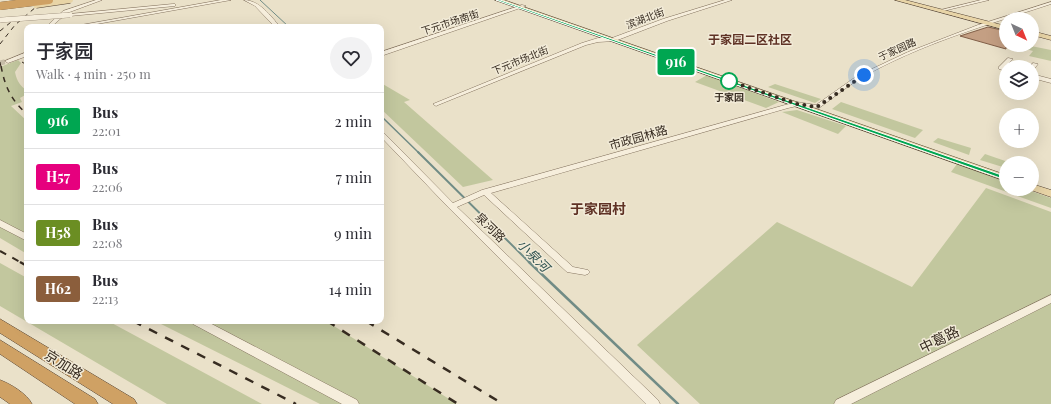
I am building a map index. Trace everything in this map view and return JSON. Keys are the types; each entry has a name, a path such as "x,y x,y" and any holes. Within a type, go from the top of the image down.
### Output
{"highway":[{"path":"0,6 37,0"},
{"path":"0,6 49,0"},
{"name":"京加路","path":"0,325 128,404"},
{"name":"京加路","path":"0,346 89,404"},
{"path":"0,386 23,404"}],"main road":[{"path":"0,6 26,0"},
{"path":"0,6 70,0"},
{"path":"498,0 817,107 999,171"},
{"path":"506,0 522,7"},
{"path":"898,0 999,25"},
{"path":"903,0 990,23"},
{"path":"1039,35 1051,38"},
{"path":"615,39 999,176"},
{"path":"1039,184 1051,188"},
{"path":"1039,190 1051,194"}],"street":[{"path":"51,24 65,12 100,0"},
{"path":"0,20 70,15 214,0"},
{"path":"89,24 229,0"},
{"path":"246,0 257,5 275,24"},
{"name":"滨湖北街","path":"615,39 665,20 730,0"},
{"path":"943,10 987,0"},
{"name":"于家园路","path":"817,107 864,75 936,42 1051,3"},
{"name":"下元市场南街","path":"384,53 522,7"},
{"name":"下元市场北街","path":"436,104 584,44 598,40 615,39"},
{"path":"8,61 24,55"},
{"path":"1039,78 1051,81"},
{"path":"797,104 817,107"},
{"name":"市政园林路","path":"455,204 485,192 797,104"},
{"name":"泉河路","path":"384,136 455,204 654,404"},
{"path":"485,192 570,270 585,272"},
{"path":"0,223 24,236"},
{"name":"中葛路","path":"840,404 1051,299"},
{"path":"203,324 354,404"}],"green space":[{"path":"1039,48 1051,50 1051,61 1029,56 1032,52 1039,52"},
{"path":"18,60 21,63 15,72 19,83 24,89 24,96 20,98 22,102 11,106 24,118 24,252 0,238 0,67"},
{"path":"707,75 779,102 766,108 695,82"},
{"path":"775,84 821,99 815,103 768,87"},
{"path":"384,85 410,100 404,102 493,180 463,187 384,112"},
{"path":"841,102 923,130 915,138 832,109"},
{"path":"797,110 846,126 838,134 782,112"},
{"path":"938,138 971,148 969,155 933,142"},
{"path":"985,154 999,159 999,166 980,160"},
{"path":"957,164 999,179 999,189 951,172"},
{"path":"986,188 999,193 999,196 1008,196 1051,212 1051,404 700,404 637,345 777,222 912,287"},
{"path":"1039,194 1051,198 1051,208 1018,196 1039,196"},
{"path":"0,263 24,276 24,320 0,306"},
{"path":"31,324 114,324 262,404 167,404"},
{"path":"161,324 331,324 457,404 320,404"}],"building":[{"path":"988,27 999,29 999,47 960,36"}],"waterway":[{"name":"小泉河","path":"260,0 286,24"},
{"name":"小泉河","path":"384,119 419,153"},
{"name":"小泉河","path":"418,152 530,263"},
{"name":"小泉河","path":"529,262 678,404"}],"tunnel":[{"path":"0,63 8,61"}],"railway":[{"path":"0,44 15,25 44,0"},
{"path":"0,31 16,18"},
{"path":"0,62 1,67"},
{"path":"1,66 4,80 10,93 24,112"},
{"path":"0,251 22,263"},
{"path":"20,262 24,264"},
{"path":"139,324 296,404"},
{"path":"332,324 458,404"},
{"path":"371,324 503,404"}],"bus line":[{"name":"916","path":"498,0 999,176"}],"place":[{"name":"于家园","path":"729,81"}],"district":[{"name":"于家园二区社区","path":"750,39"},
{"name":"于家园村","path":"598,208"}],"route":[{"path":"729,81 797,104 817,107 864,75"}]}
